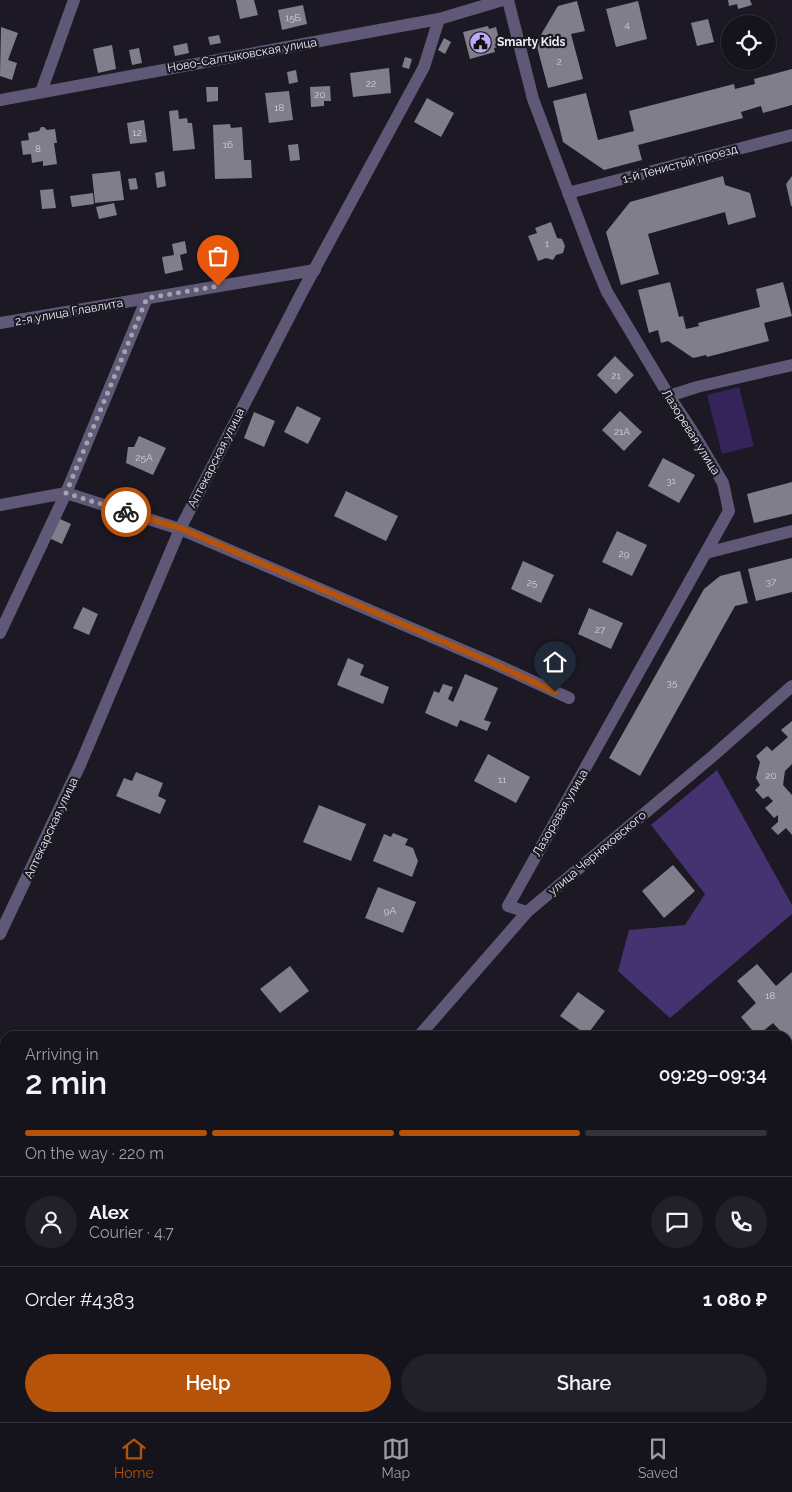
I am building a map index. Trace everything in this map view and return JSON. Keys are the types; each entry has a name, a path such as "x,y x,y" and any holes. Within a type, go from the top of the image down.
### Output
{"street":[{"path":"41,92 74,0"},
{"name":"Ново-Салтыковская улица","path":"0,100 439,19 477,4 503,0"},
{"name":"Лазоревая улица","path":"508,0 533,99 607,292 723,483 729,511 508,906 527,912"},
{"name":"Аптекарская улица","path":"0,934 80,765 180,528 424,67 439,19"},
{"name":"1-й Тенистый проезд","path":"568,193 792,135"},
{"name":"2-я улица Главлита","path":"0,323 315,270"},
{"path":"0,633 66,493 147,298"},
{"path":"669,396 697,387 792,364"},
{"path":"0,505 66,493 180,528 486,660 569,698"},
{"path":"706,553 792,531"},
{"name":"улица Черняховского","path":"423,1031 527,912 714,755 792,686"}],"shaded area":[{"path":"739,387 754,446 722,454 707,395"},
{"path":"717,770 792,905 792,914 670,1018 618,971 629,930 685,925 705,894 651,825"}],"building":[{"path":"236,0 254,0 258,15 240,19"},
{"path":"728,0 750,0 752,5 738,9 737,4 729,6"},
{"path":"577,1 585,31 571,34 583,79 548,88 536,43 558,6"},
{"path":"638,1 647,39 616,47 606,9"},
{"path":"303,5 307,24 282,30 278,10"},
{"path":"708,19 714,42 697,46 691,23"},
{"path":"488,26 489,29 496,27 501,46 494,48 495,52 470,59 463,32"},
{"path":"1,27 18,33 8,60 17,63 12,80 0,76"},
{"path":"219,35 221,43 210,45 208,37"},
{"path":"444,38 451,42 445,54 438,50"},
{"path":"187,43 189,53 175,56 173,46"},
{"path":"112,45 116,69 98,73 93,49"},
{"path":"139,48 142,63 132,65 129,50"},
{"path":"405,57 412,59 409,69 402,67"},
{"path":"389,68 391,93 353,97 350,73"},
{"path":"792,69 792,105 763,113 761,106 741,112 743,118 638,145 642,160 604,170 563,142 553,101 586,93 598,140 634,131 629,111 734,84 735,89 755,84 754,79"},
{"path":"296,70 298,82 289,84 287,72"},
{"path":"330,86 331,101 324,101 324,106 311,107 310,87"},
{"path":"206,87 218,87 218,101 207,102"},
{"path":"289,91 293,120 269,123 265,93"},
{"path":"427,98 454,113 441,137 414,122"},
{"path":"178,110 179,119 187,118 188,123 192,123 195,149 173,151 169,111"},
{"path":"144,120 147,142 130,144 127,123"},
{"path":"230,124 231,128 242,127 244,160 251,160 252,178 215,179 213,125"},
{"path":"41,127 47,130 55,129 57,143 54,143 57,164 43,166 43,161 32,163 31,154 23,155 21,141 29,140 28,133 39,131"},
{"path":"298,144 300,160 290,161 288,145"},
{"path":"120,171 124,200 95,203 92,174"},
{"path":"164,171 166,186 157,188 155,173"},
{"path":"723,176 725,185 750,193 756,217 728,225 725,212 648,234 659,274 621,285 606,232 630,202"},
{"path":"792,176 792,206 791,206 786,184"},
{"path":"136,178 138,189 130,190 128,179"},
{"path":"53,189 56,208 42,209 40,190"},
{"path":"93,193 94,204 72,207 70,196"},
{"path":"114,203 117,215 99,219 96,207"},
{"path":"551,222 557,238 562,239 565,246 563,253 556,255 553,260 546,258 538,261 528,236 537,233 535,228"},
{"path":"185,241 187,253 180,255 183,270 165,274 162,257 174,255 172,244"},
{"path":"670,282 679,317 683,316 686,329 699,326 698,323 760,307 756,289 783,282 792,316 764,323 769,341 707,357 706,355 693,358 668,341 661,343 658,330 649,333 638,290"},
{"path":"615,356 634,375 616,394 597,375"},
{"path":"297,406 321,418 308,444 284,432"},
{"path":"620,411 642,432 624,451 602,430"},
{"path":"254,412 275,421 264,447 244,438"},
{"path":"139,436 166,448 153,475 126,463 128,447 134,447"},
{"path":"663,458 695,475 679,503 648,486"},
{"path":"792,482 792,514 754,523 747,494"},
{"path":"346,491 398,516 386,541 334,516"},
{"path":"58,518 71,524 62,544 49,538"},
{"path":"617,531 647,545 632,576 602,562"},
{"path":"792,558 792,592 756,601 748,569"},
{"path":"523,561 554,575 541,603 511,589"},
{"path":"740,571 748,603 735,606 640,776 609,758 704,589 720,576"},
{"path":"83,607 98,614 89,635 73,628"},
{"path":"589,608 623,623 611,649 578,634"},
{"path":"348,658 364,665 360,675 389,687 383,704 337,685"},
{"path":"465,674 498,688 484,720 491,722 487,731 460,720 457,727 425,713 434,691 439,693 443,684 453,687 448,699 453,702"},
{"path":"792,721 792,764 785,771 783,785 792,795 792,835 786,828 778,835 771,828 778,822 778,815 774,818 765,808 773,801 768,796 763,799 755,790 760,785 756,778 760,762 756,756 767,746 772,751 788,737 781,730"},
{"path":"488,754 530,777 516,803 474,781"},
{"path":"136,772 163,783 158,796 166,800 160,814 116,796 124,778 132,781"},
{"path":"319,805 366,824 351,861 303,842"},
{"path":"393,833 408,839 405,845 413,848 418,861 412,877 373,861 384,834 391,837"},
{"path":"673,865 695,891 664,918 642,891"},
{"path":"378,887 416,902 403,933 365,918"},
{"path":"757,964 776,986 792,972 792,1031 780,1031 773,1023 763,1031 753,1031 741,1017 756,1003 737,981"},
{"path":"290,966 309,991 280,1013 260,989"},
{"path":"578,992 605,1011 590,1031 581,1031 560,1016"}],"way so far":[{"path":"126,512 66,493 147,298 218,286"}],"place":[{"name":"Smarty Kids","path":"481,42"}],"route":[{"path":"126,512 180,528 495,664 555,692"}]}
